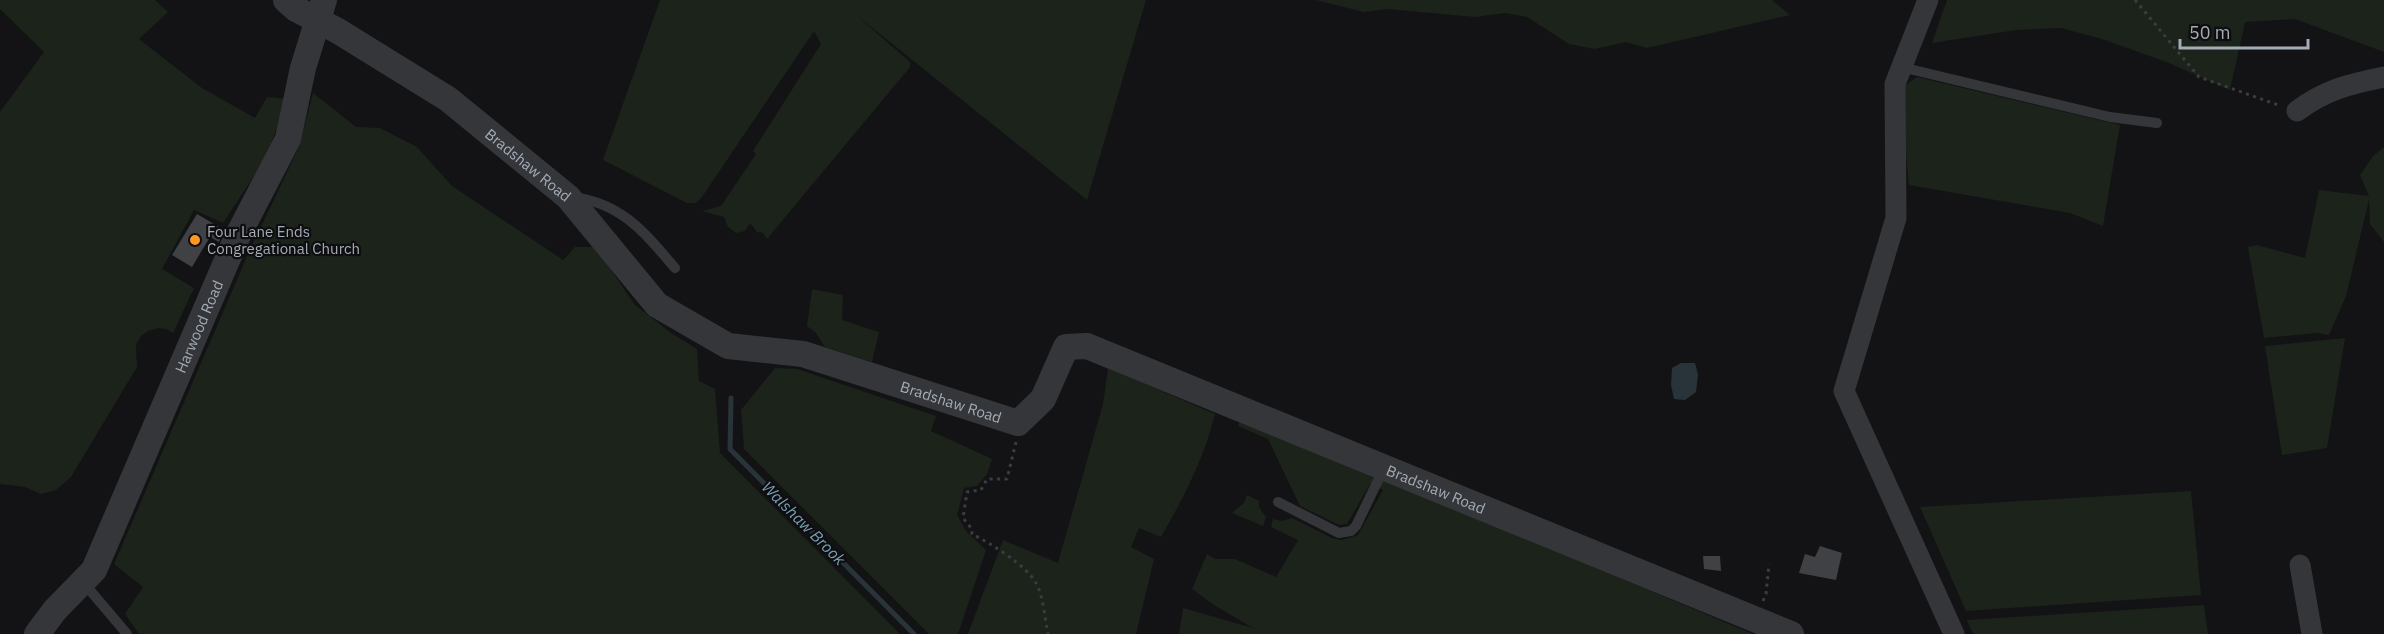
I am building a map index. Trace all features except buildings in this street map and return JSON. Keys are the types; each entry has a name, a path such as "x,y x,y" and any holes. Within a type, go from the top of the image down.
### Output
{"street":[{"name":"Bradshaw Road","path":"286,0 321,11 338,31 448,99 568,197 657,304 728,346 803,354 1018,423 1043,399 1066,347 1087,346 1791,634"},
{"path":"1928,0 1895,84 1896,218 1844,391 1954,634"},
{"name":"Harwood Road","path":"37,634 55,610 94,570 237,237 288,139 303,68 321,11"},
{"path":"2296,111 2318,96 2352,83 2384,77"},
{"path":"2300,565 2312,634"}],"lane":[{"path":"1901,67 2110,117 2157,123"},
{"path":"568,197 589,199 629,219 643,230 675,268"},
{"path":"1278,502 1339,533 1351,531 1356,526 1384,467"},
{"path":"83,582 127,634"}],"path":[{"path":"2135,0 2199,77 2296,111"},
{"path":"1017,439 1007,478 987,479 981,490 966,492 963,518 972,529 972,534 993,545 1027,571 1037,584 1048,634"},
{"path":"1755,619 1766,594 1768,564"}],"shaded area":[{"path":"0,0 155,0 168,12 139,39 202,88 255,118 267,97 288,99 265,159 223,223 194,210 162,269 194,288 173,333 158,328 141,336 136,345 137,367 71,477 56,490 41,494 25,487 0,484 0,112 44,52 0,9"},
{"path":"660,0 1146,0 1087,200 855,14 910,62 910,67 767,239 750,223 745,231 736,233 728,227 724,217 702,211 721,206 756,154 753,151 821,44 814,31 702,197 696,203 687,203 603,160"},
{"path":"1316,0 1772,0 1790,15 1647,48 1626,42 1595,49 1569,44 1527,17 1505,13 1475,17 1388,9 1364,12"},
{"path":"1947,0 2384,0 2384,52 2295,19 2245,22 2230,90 2169,63 2102,39 2061,28 2016,30 1932,43"},
{"path":"1917,77 2120,125 2103,226 2070,213 1909,185 1900,89"},
{"path":"313,93 356,127 380,128 417,147 452,186 563,260 575,247 596,247 634,304 671,333 697,349 699,381 715,389 720,453 900,634 139,634 125,614 143,587 114,564 249,252 299,147"},
{"path":"2384,147 2384,242 2370,224 2369,200 2346,296 2329,335 2318,333 2264,338 2248,247 2257,245 2305,258 2319,190 2369,196 2360,175 2373,156"},
{"path":"812,289 843,295 842,320 879,332 872,362 825,347 816,333 807,326"},
{"path":"2345,338 2327,448 2282,455 2265,346"},
{"path":"1681,363 1695,363 1698,375 1696,392 1685,400 1674,399 1671,385 1672,368"},
{"path":"775,368 797,369 936,416 931,431 992,459 987,474 977,486 964,488 957,515 966,531 986,550 958,634 929,634 744,449 741,410"},
{"path":"1108,368 1215,414 1205,447 1192,477 1161,537 1139,528 1131,547 1154,559 1136,634 968,634 1003,540 1058,563 1103,404"},
{"path":"1241,418 1753,634 1179,634 1183,608 1253,628 1192,589 1207,554 1215,559 1235,559 1276,577 1298,540 1271,527 1273,519 1282,521 1292,518 1332,538 1342,540 1358,535 1383,490 1370,484 1347,524 1339,525 1300,506 1268,439 1238,426"},
{"path":"2191,491 2201,595 1966,611 1920,507"},
{"path":"1247,495 1259,501 1259,507 1266,517 1263,526 1232,513 1244,503"},
{"path":"2204,605 2208,634 1973,634 1967,620"}],"waterway":[{"name":"Walshaw Brook","path":"731,398 730,449 914,634"}],"place":[{"name":"Four Lane Ends Congregational Church","path":"195,240"}]}
